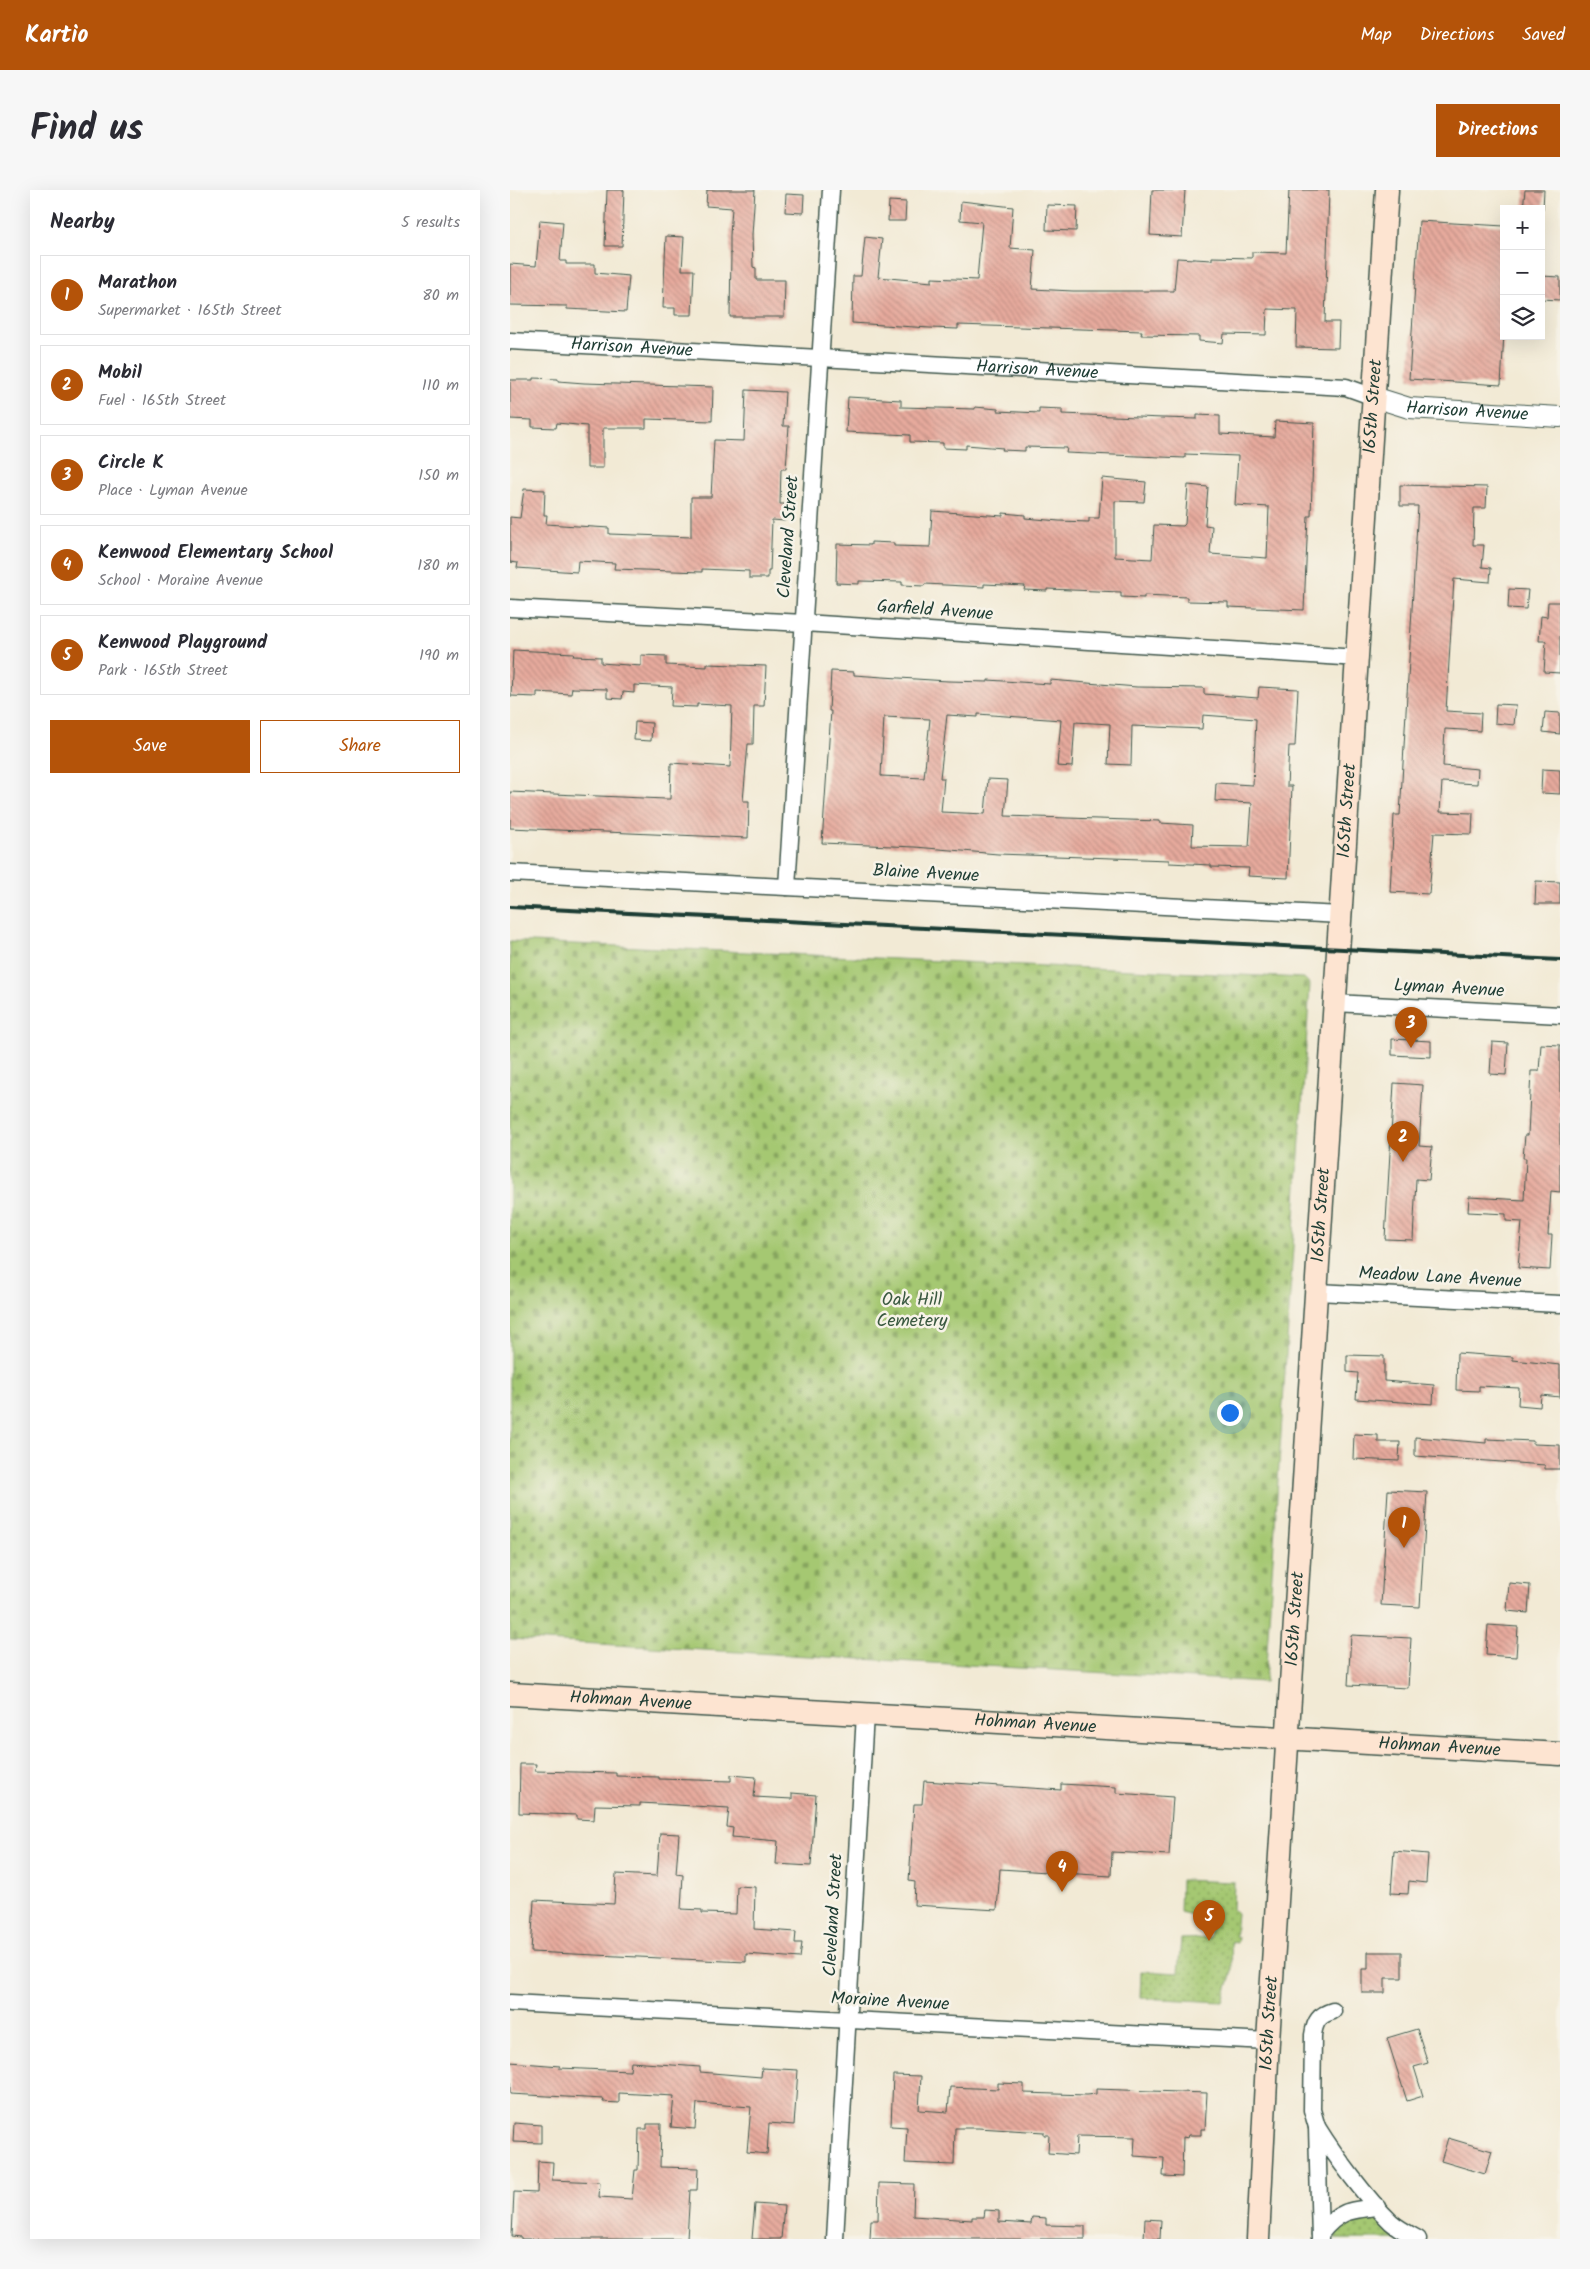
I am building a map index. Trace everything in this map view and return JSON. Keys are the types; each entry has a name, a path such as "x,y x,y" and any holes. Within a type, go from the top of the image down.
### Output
{"main road":[{"name":"165th Street","path":"1258,2239 1268,2041 1387,190"},
{"name":"Hohman Avenue","path":"510,1694 1289,1737 1560,1754"}],"street":[{"name":"Cleveland Street","path":"787,887 831,190"},
{"name":"Harrison Avenue","path":"510,341 1346,387 1409,408 1560,417"},
{"name":"Garfield Avenue","path":"510,608 804,623 1358,658"},
{"name":"Blaine Avenue","path":"510,873 1341,915"},
{"name":"Lyman Avenue","path":"1335,1003 1560,1015"},
{"name":"Meadow Lane Avenue","path":"1317,1292 1560,1304"},
{"name":"Cleveland Street","path":"835,2239 865,1714"},
{"name":"Moraine Avenue","path":"510,2003 1268,2041"},
{"path":"1333,2011 1319,2017 1314,2024 1312,2110 1317,2127 1326,2142 1392,2224 1418,2239"},
{"path":"1317,2127 1320,2236"},
{"path":"1320,2236 1331,2220 1343,2212 1378,2208"}],"green space":[{"name":"Oak Hill Cemetery","path":"510,941 1304,978 1310,984 1265,1682 510,1639"},
{"path":"1181,1880 1234,1882 1233,1909 1237,1913 1235,1936 1238,1937 1237,1943 1231,1942 1232,1971 1223,2002 1140,1998 1141,1971 1178,1973 1181,1939 1210,1938 1211,1916 1180,1912"},
{"path":"1371,2216 1398,2239 1334,2239 1342,2226"}],"building":[{"path":"607,190 624,190 622,246 605,246"},
{"path":"707,190 755,190 752,235 753,267 756,268 756,280 785,280 784,317 730,317 730,235 732,208 706,206"},
{"path":"1152,190 1185,190 1182,237 1150,235"},
{"path":"1289,190 1329,190 1325,322 1339,322 1338,348 1296,347 1297,310 1267,309 1266,335 1224,334 1223,343 1199,341 1199,336 1141,335 1142,331 958,325 958,329 852,323 853,276 861,276 865,237 882,239 878,277 932,282 932,278 977,280 982,222 960,220 961,201 1013,207 1010,248 1035,250 1032,289 1174,291 1177,258 1212,260 1212,257 1252,258 1252,252 1286,253"},
{"path":"1525,190 1544,190 1543,205 1523,205"},
{"path":"786,194 804,195 803,213 785,212"},
{"path":"889,201 906,202 905,221 888,221"},
{"path":"1047,205 1077,206 1076,231 1046,230"},
{"path":"540,220 563,222 560,261 566,261 566,264 595,264 595,273 629,276 626,312 567,309 567,306 510,305 510,264 536,266"},
{"path":"1419,221 1500,226 1500,340 1504,340 1501,385 1409,379"},
{"path":"666,236 684,237 682,270 694,270 692,315 675,315 675,308 663,308"},
{"path":"1545,276 1560,277 1560,300 1545,299"},
{"path":"533,378 584,383 713,387 712,421 646,419 646,428 603,428 603,468 587,468 587,426 557,423 556,428 532,427 532,420 510,419 510,380 533,380"},
{"path":"746,390 785,392 783,426 789,426 786,469 781,469 780,504 787,504 785,521 772,520 770,571 768,571 768,578 749,578 749,571 702,569 702,572 614,569 615,563 578,561 577,572 517,568 518,563 510,562 510,517 520,518 524,489 545,490 544,515 547,515 546,524 609,528 609,534 691,537 691,497 711,497 714,440 744,441"},
{"path":"848,397 901,400 901,407 975,409 975,407 998,409 998,411 1039,413 1039,408 1062,409 1062,414 1197,419 1197,415 1220,416 1220,434 1274,437 1275,421 1314,423 1311,516 1308,516 1304,610 1228,607 1228,602 1187,601 1187,597 1144,595 1144,598 1121,597 1121,592 1024,590 1025,586 984,584 984,587 925,584 924,586 902,585 902,582 859,581 859,584 836,583 837,544 871,545 871,542 894,543 894,546 930,547 932,511 1003,516 1003,513 1025,515 1025,518 1089,522 1089,518 1099,518 1102,478 1146,482 1144,502 1115,501 1115,557 1152,559 1154,525 1183,526 1185,524 1188,485 1208,487 1205,525 1212,526 1210,554 1267,558 1269,507 1235,505 1238,456 1185,454 1185,458 1066,453 1067,448 1025,447 1025,451 966,445 966,449 943,448 943,443 910,442 910,435 846,432"},
{"path":"1400,485 1487,487 1486,508 1474,508 1473,545 1484,545 1482,567 1491,568 1490,582 1454,579 1446,711 1481,713 1480,731 1445,729 1443,766 1478,769 1477,784 1442,782 1440,812 1473,813 1472,834 1434,833 1429,894 1390,892 1394,815 1400,815 1418,506 1400,506"},
{"path":"1509,589 1528,590 1526,609 1508,608"},
{"path":"1548,602 1560,602 1560,673 1544,672 1546,641 1539,641 1541,616 1547,617"},
{"path":"513,650 574,653 573,656 601,657 601,663 641,666 641,655 666,656 666,665 707,667 707,664 766,666 764,706 754,706 753,744 748,744 743,801 749,801 748,838 510,828 510,792 670,799 671,763 730,767 732,706 697,704 697,707 671,706 672,687 634,685 634,693 623,692 622,699 607,698 607,689 572,688 571,694 537,692 537,697 511,696"},
{"path":"831,671 854,672 854,675 948,681 988,682 988,680 1050,684 1050,680 1137,687 1204,688 1204,694 1258,698 1259,687 1298,689 1295,746 1289,746 1287,786 1292,786 1288,878 1248,876 1249,868 1169,863 1169,860 998,854 915,847 822,843 831,711 829,711","holes":["978,714 1061,720 1057,766 1072,767 1075,722 1110,724 1108,764 1131,765 1132,726 1202,729 1203,715 1256,719 1253,785 1216,783 1215,801 1252,803 1249,847 1192,846 1193,825 1160,823 1160,821 1005,816 1008,780 988,779 985,814 941,812 944,778 940,778 947,715 978,717","884,717 930,719 924,778 881,776"]},
{"path":"1496,704 1516,705 1514,725 1495,723"},
{"path":"1545,712 1560,713 1560,734 1543,732"},
{"path":"635,722 652,723 651,741 634,740"},
{"path":"1542,769 1560,770 1560,794 1541,793"},
{"path":"1536,881 1560,882 1560,904 1535,904"},
{"path":"1392,1039 1431,1041 1431,1057 1392,1055"},
{"path":"1492,1042 1508,1043 1506,1075 1490,1074"},
{"path":"1541,1044 1560,1045 1560,1192 1551,1191 1548,1235 1552,1235 1550,1270 1518,1268 1522,1222 1506,1221 1506,1214 1468,1212 1469,1197 1524,1200 1526,1158 1523,1158 1525,1135 1528,1135 1531,1071 1539,1071"},
{"path":"1394,1083 1423,1085 1419,1146 1432,1147 1429,1180 1416,1179 1413,1240 1385,1239"},
{"path":"1457,1353 1513,1357 1513,1360 1560,1365 1560,1397 1541,1395 1540,1407 1518,1405 1519,1388 1479,1386 1479,1391 1456,1390"},
{"path":"1347,1355 1384,1356 1384,1381 1434,1385 1433,1404 1356,1399 1358,1373 1347,1372"},
{"path":"1354,1434 1378,1435 1378,1442 1400,1442 1399,1461 1353,1459"},
{"path":"1415,1437 1486,1443 1486,1439 1533,1441 1533,1444 1560,1445 1560,1469 1545,1469 1545,1465 1415,1456"},
{"path":"1388,1490 1427,1492 1420,1607 1381,1605"},
{"path":"1509,1583 1530,1585 1528,1613 1507,1611"},
{"path":"1488,1625 1518,1627 1516,1657 1486,1655"},
{"path":"1351,1635 1411,1638 1408,1688 1348,1685"},
{"path":"520,1764 536,1764 535,1771 616,1773 616,1776 659,1777 659,1779 731,1781 731,1775 756,1777 754,1797 792,1799 792,1793 816,1795 811,1866 776,1864 778,1841 732,1837 733,1828 727,1827 729,1808 640,1803 640,1806 595,1805 594,1820 577,1819 577,1815 519,1813"},
{"path":"924,1781 1061,1790 1061,1784 1116,1787 1116,1793 1173,1797 1169,1855 1112,1852 1111,1876 1000,1869 997,1910 914,1905 915,1882 909,1881 914,1804 922,1804"},
{"path":"660,1833 679,1834 676,1874 683,1875 681,1909 702,1910 702,1913 736,1914 737,1886 755,1887 754,1929 796,1932 795,1943 802,1943 800,1958 746,1954 746,1962 531,1952 534,1900 614,1904 616,1874 657,1876"},
{"path":"1394,1851 1428,1854 1426,1883 1409,1881 1408,1894 1391,1893"},
{"path":"1368,1952 1402,1952 1402,1978 1385,1978 1385,1993 1362,1993 1362,1969 1368,1969"},
{"path":"1417,2029 1428,2063 1414,2067 1423,2096 1407,2101 1387,2038"},
{"path":"510,2062 560,2066 559,2068 630,2071 631,2062 700,2067 700,2072 761,2077 762,2068 798,2070 794,2125 769,2123 767,2154 747,2152 751,2107 697,2103 695,2129 671,2127 674,2096 619,2093 619,2103 603,2102 604,2099 510,2094"},
{"path":"893,2075 921,2076 919,2110 948,2112 950,2087 998,2089 998,2083 1024,2084 1024,2093 1086,2095 1096,2094 1096,2089 1207,2093 1205,2129 1201,2129 1201,2135 1189,2135 1188,2138 1183,2137 1182,2177 1163,2176 1164,2158 1134,2156 1135,2137 1077,2136 1076,2155 1048,2153 1049,2135 1044,2135 1044,2132 978,2128 955,2128 954,2165 905,2163 907,2127 891,2126"},
{"path":"514,2123 541,2125 541,2143 513,2142"},
{"path":"647,2124 661,2124 660,2167 698,2168 697,2190 690,2190 687,2239 521,2239 521,2237 512,2236 514,2192 537,2193 538,2161 553,2162 552,2180 600,2182 599,2197 632,2199 635,2170 638,2170 639,2129 647,2129"},
{"path":"1448,2138 1492,2151 1485,2174 1441,2161"},
{"path":"879,2183 914,2184 913,2216 972,2220 972,2217 984,2217 985,2210 999,2211 999,2222 1031,2224 1032,2217 1046,2218 1046,2225 1085,2226 1085,2239 870,2239 871,2220 878,2220"},
{"path":"755,2204 784,2206 781,2239 752,2239"},
{"path":"1145,2219 1161,2220 1160,2239 1144,2239"}],"railway":[{"path":"510,907 1560,960"}],"place":[{"name":"Circle K","path":"1411,1048"},
{"name":"Mobil","path":"1403,1162"},
{"name":"Marathon","path":"1404,1548"},
{"name":"Kenwood Elementary School","path":"1062,1892"},
{"name":"Kenwood Playground","path":"1209,1941"}]}
